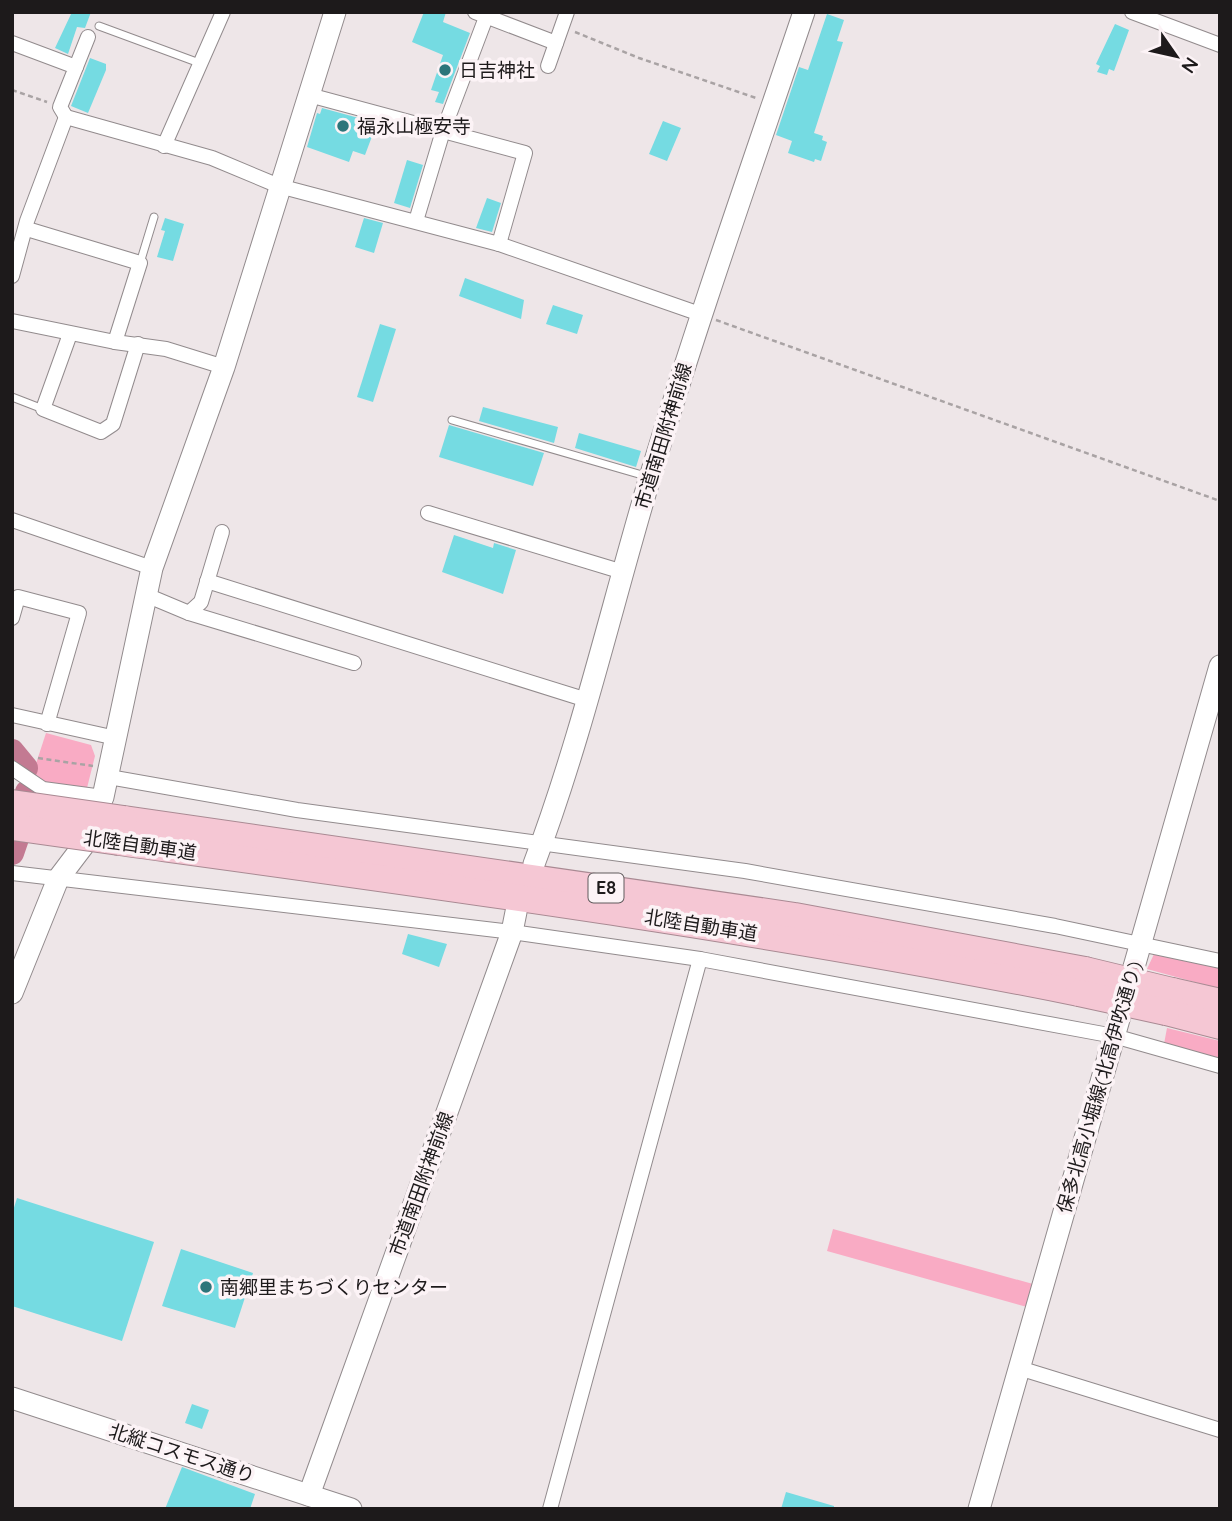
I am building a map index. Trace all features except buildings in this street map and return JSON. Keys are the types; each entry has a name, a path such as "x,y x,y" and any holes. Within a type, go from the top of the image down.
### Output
{"highway":[{"name":"北陸自動車道","path":"12,803 121,831 493,894 1082,982 1169,1001 1220,1002"},
{"name":"北陸自動車道","path":"12,827 121,831"},
{"name":"北陸自動車道","path":"1169,1001 1220,1026"}],"street":[{"path":"164,146 202,65 223,12"},
{"path":"12,993 58,879 83,846 107,781 152,568 224,367 335,12"},
{"path":"548,66 567,12"},
{"name":"市道南田附神前線","path":"534,864 562,789 650,478 700,314 804,12"},
{"path":"1132,12 1220,45"},
{"path":"416,221 483,14 556,43"},
{"path":"12,276 76,67 88,37"},
{"path":"12,43 76,67"},
{"path":"309,95 525,153 499,244"},
{"path":"63,112 164,146 212,158 279,186 499,244 700,314"},
{"path":"27,229 141,263 115,342"},
{"path":"12,321 70,334 166,349 224,367"},
{"path":"70,334 43,410 99,431 109,429 138,344"},
{"path":"428,513 623,572"},
{"path":"12,520 152,568"},
{"path":"189,612 201,602 222,532"},
{"path":"207,581 587,700"},
{"path":"146,595 189,612 354,663"},
{"path":"12,618 18,597 79,613 47,724"},
{"name":"保多北高小堀線(北高伊吹通り)","path":"979,1509 1220,666"},
{"path":"12,715 116,738"},
{"path":"12,768 43,789 107,781 297,810 542,842 813,883 1055,926 1220,961"},
{"path":"12,873 514,922 1114,1036 1220,1066"},
{"name":"市道南田附神前線","path":"307,1502 514,922"},
{"path":"550,1509 700,959"},
{"path":"1019,1368 1220,1430"},
{"name":"北縦コスモス通り","path":"12,1398 307,1502 351,1509"}],"lane":[{"path":"99,26 202,65"},
{"path":"141,263 154,217"},
{"path":"12,397 43,410"},
{"path":"452,420 650,478"}],"path":[{"path":"562,27 639,58 773,104"},
{"path":"12,90 63,112"},
{"path":"700,314 1220,501"},
{"path":"37,758 107,781"}],"shaded area":[{"path":"46,733 91,745 95,756 86,792 31,779"},
{"path":"1154,954 1220,964 1220,989 1147,969"},
{"path":"1167,1028 1220,1041 1220,1059 1164,1044"},
{"path":"833,1229 1033,1284 1027,1307 827,1251"}],"waterway":[{"path":"12,751 26,768"},
{"path":"12,853 23,821 27,792"}],"place":[{"name":"日吉神社","path":"445,70"},
{"name":"福永山極安寺","path":"343,126"},
{"name":"南郷里まちづくりセンター","path":"206,1287"}]}
